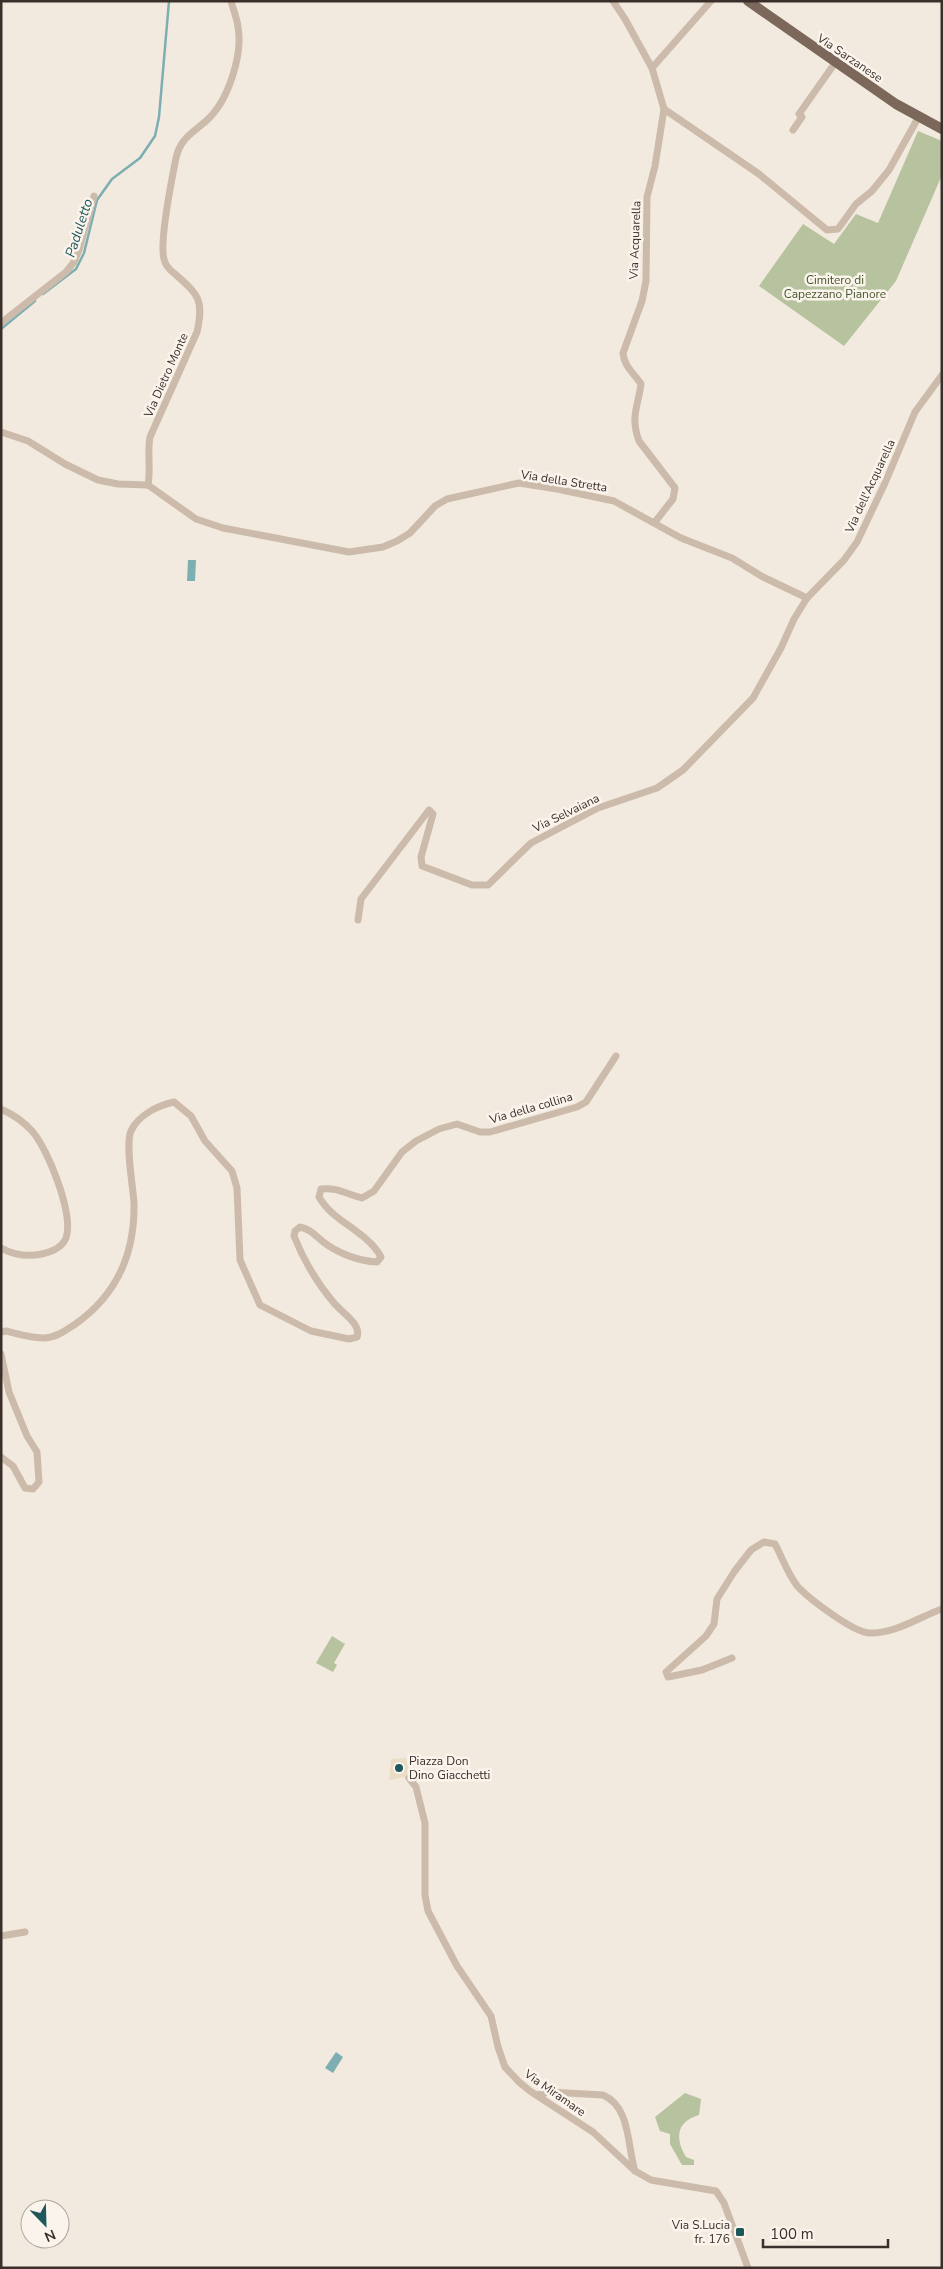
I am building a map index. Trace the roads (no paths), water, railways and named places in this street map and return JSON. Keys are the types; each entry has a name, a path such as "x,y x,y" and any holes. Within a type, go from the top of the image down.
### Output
{"main road":[{"name":"Via Sarzanese","path":"748,1 835,63 918,118 942,129"}],"street":[{"name":"Via Dietro Monte","path":"148,485 150,471 148,446 150,437 197,332 201,316 200,304 195,292 171,271 164,261 162,245 175,161 179,146 184,138 207,120 226,93 237,60 239,38 238,27 230,1"},
{"name":"Via Acquarella","path":"613,1 652,68 664,109 655,166 647,197 646,282 642,301 623,353 629,370 641,384 634,409 635,432 638,440 675,488 673,499 655,522"},
{"path":"652,68 710,1"},
{"path":"793,130 802,117 799,114 835,63"},
{"path":"664,109 759,174 822,226 832,231 838,229 856,204 872,191 889,170 918,118"},
{"path":"1,323 66,272 74,262 94,196"},
{"name":"Via dell'Acquarella","path":"808,598 844,560 856,542 886,483 915,412 942,375"},
{"path":"1,432 28,441 65,464 98,480 129,485 148,485"},
{"name":"Via della Stretta","path":"148,485 196,519 223,528 349,552 390,545 410,533 434,506 447,499 519,484 557,489 614,502 655,522 681,538 732,558 762,577 808,598"},
{"name":"Via Selvaiana","path":"358,920 361,900 429,810 433,814 420,860 422,866 456,880 482,886 492,882 531,843 598,808 656,788 683,770 753,698 781,648 794,619 808,598"},
{"name":"Via della collina","path":"1,1332 6,1331 44,1338 62,1333 84,1318 106,1297 118,1280 126,1259 132,1229 134,1204 129,1143 130,1131 150,1111 174,1102 191,1116 205,1141 232,1171 237,1188 240,1260 260,1305 311,1331 349,1339 357,1337 359,1333 357,1327 334,1304 310,1272 294,1236 295,1230 300,1227 308,1229 337,1252 368,1262 377,1262 381,1258 377,1251 349,1225 326,1209 319,1197 321,1189 333,1188 345,1194 362,1198 374,1191 402,1152 416,1141 439,1130 457,1124 480,1132 490,1132 577,1108 586,1102 616,1056"},
{"path":"1,1109 32,1130 46,1151 66,1207 66,1237 60,1246 50,1252 32,1256 15,1254 1,1248"},
{"path":"1,1354 9,1392 37,1452 39,1482 33,1489 25,1488 13,1466 1,1457"},
{"path":"732,1658 702,1670 668,1677 666,1672 706,1636 714,1624 717,1599 751,1550 764,1542 775,1544 798,1587 825,1609 849,1625 868,1633 897,1628 942,1609"},
{"name":"Via Miramare","path":"409,1778 416,1787 425,1823 425,1895 428,1911 457,1966 491,2016 505,2067 519,2082 593,2132 635,2171 651,2180 716,2191 724,2203 748,2268"},
{"path":"1,1936 25,1932"},
{"path":"537,2095 549,2092 603,2095 610,2098 617,2104 625,2122 635,2171"}],"water":[{"path":"188,560 196,560 195,581 187,581"},
{"path":"336,2052 343,2057 333,2073 325,2068"}],"waterway":[{"name":"Paduletto","path":"43,294 76,269 84,253 97,200 112,179 140,158 155,136 159,117 169,1"},
{"name":"Paduletto","path":"1,329 35,301"}],"place":[{"name":"Piazza Don Dino Giacchetti","path":"399,1768"},
{"name":"Via S.Lucia fr. 176","path":"740,2232"}],"park label":[{"name":"Cimitero di Capezzano Pianore","path":"835,287"}]}
